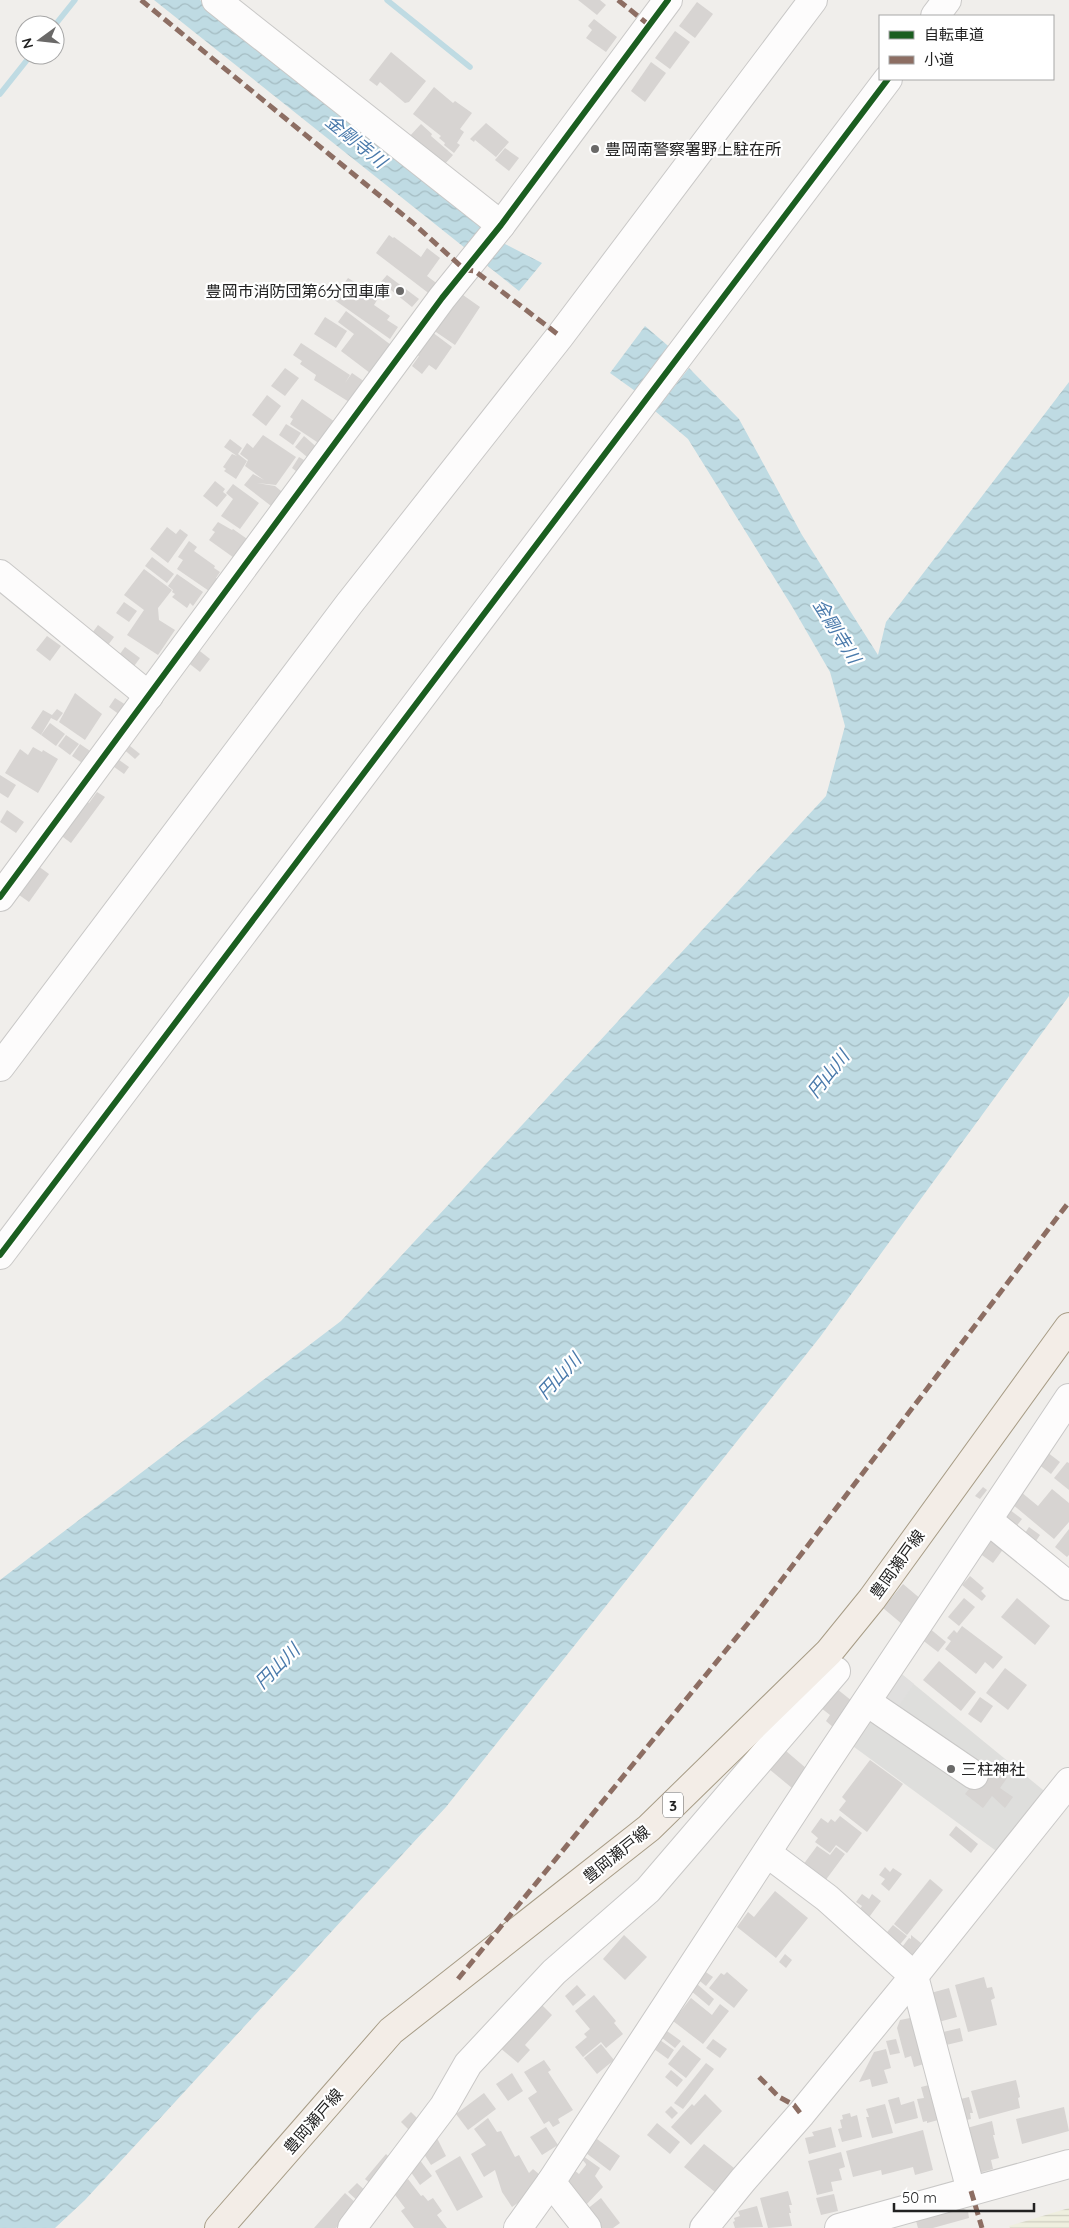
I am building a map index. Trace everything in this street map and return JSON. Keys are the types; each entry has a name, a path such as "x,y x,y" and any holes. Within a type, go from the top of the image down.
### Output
{"main road":[{"name":"豊岡瀬戸線","path":"219,2228 391,2032 649,1828 829,1665 872,1599 1069,1327"}],"street":[{"path":"216,0 499,227"},
{"path":"0,897 442,298 499,227 668,0"},
{"path":"0,1067 350,604 560,336 813,0"},
{"path":"936,15 947,0"},
{"path":"0,1255 887,80"},
{"path":"0,574 148,696"},
{"path":"518,2228 551,2182 1069,1398"},
{"path":"989,1521 1069,1586"},
{"path":"352,2228 444,2106 468,2064 554,1972 648,1890 829,1665 869,1699 974,1775"},
{"path":"704,2228 742,2180 801,2114 914,1976 976,1895 1069,1782"},
{"path":"767,1853 827,1898 914,1976 971,2191"},
{"path":"839,2228 1069,2164"},
{"path":"551,2182 587,2228"}],"shaded area":[{"name":"三柱神社","path":"899,1672 1048,1794 999,1853 850,1744"},
{"path":"899,1672 914,1684 893,1715 877,1704"}],"green space":[{"path":"1069,2208 1069,2228 1010,2228 1009,2226"}],"water":[{"name":"金剛寺川","path":"154,0 200,0 505,244 542,263 519,291"},
{"path":"645,326 674,351 638,393 610,373"},
{"path":"689,368 739,419 802,535 878,655 886,622 1069,382 1069,996 820,1337 446,1807 85,2200 55,2228 0,2228 0,1580 341,1321 826,796 845,726 830,672 793,608 688,439 655,411"}],"building":[{"path":"578,0 600,0 606,5 597,15"},
{"path":"697,2 713,14 695,38 679,26"},
{"path":"594,19 617,37 606,52 586,38 592,30 588,26"},
{"path":"675,31 690,42 670,69 655,58"},
{"path":"391,52 426,81 409,102 405,103 380,82 377,86 369,80"},
{"path":"651,62 666,73 645,102 631,91"},
{"path":"434,87 453,103 455,101 472,113 460,129 464,132 457,143 460,145 454,153 444,145 445,143 439,138 441,136 413,114"},
{"path":"486,123 509,142 496,157 475,140 474,142 470,139"},
{"path":"421,124 432,134 431,136 453,155 443,166 408,138"},
{"path":"505,148 519,158 509,171 495,160"},
{"path":"389,235 421,257 427,248 440,258 427,276 439,285 431,295 376,253"},
{"name":"豊岡市消防団第6分団車庫","path":"387,275 419,299 412,307 381,282"},
{"path":"348,278 379,297 374,305 390,316 387,320 398,327 390,339 333,299"},
{"path":"463,295 480,307 455,345 433,330 459,297 461,298"},
{"path":"346,311 391,345 370,373 341,351 354,334 338,322"},
{"path":"325,317 347,331 336,348 314,334"},
{"path":"432,332 452,347 436,370 429,365 422,374 412,366 419,356 415,354"},
{"path":"301,343 350,375 345,383 352,373 368,384 354,405 314,380 316,375 300,364 302,361 293,355"},
{"path":"285,368 299,378 285,396 271,386"},
{"path":"267,395 281,406 266,426 252,415"},
{"path":"302,399 338,424 323,446 290,424 293,419 290,417"},
{"path":"286,424 301,433 293,445 279,435"},
{"path":"263,435 296,457 276,485 257,483 275,486 286,495 275,509 244,485 253,474 264,480 245,466 248,460 240,454 247,443 253,448"},
{"path":"304,436 320,450 312,461 295,447"},
{"path":"230,439 242,448 238,454 247,461 236,479 224,471 226,469 223,467 232,454 237,456 224,447"},
{"path":"299,457 309,463 301,475 292,468"},
{"path":"215,481 225,489 223,492 227,495 217,507 203,496"},
{"path":"233,484 259,503 240,529 221,516 233,499 226,493"},
{"path":"218,522 233,529 250,541 237,560 209,540 215,532 212,530"},
{"path":"167,527 176,534 180,529 188,535 168,563 150,549"},
{"path":"189,541 197,547 194,551 215,566 214,568 220,572 216,578 220,580 212,593 177,569 183,560 178,557"},
{"path":"152,557 174,574 167,583 145,566"},
{"path":"144,569 172,590 158,608 159,620 175,630 158,655 127,635 144,610 124,595"},
{"path":"177,574 203,592 193,606 190,603 187,608 172,597 175,594 168,586"},
{"path":"124,602 137,611 129,622 116,613"},
{"path":"98,625 114,637 103,652 87,640"},
{"path":"47,636 61,646 50,661 36,650"},
{"path":"125,647 140,658 132,669 117,658"},
{"path":"196,648 210,659 200,672 186,661"},
{"path":"75,693 102,714 85,740 59,722"},
{"path":"115,698 126,705 120,715 109,707"},
{"path":"57,709 63,713 57,721 51,718 41,735 31,728 43,710 52,715"},
{"path":"50,723 65,734 56,746 41,735"},
{"path":"66,735 79,744 70,755 58,746"},
{"path":"125,742 140,754 135,759 121,747"},
{"path":"80,744 93,753 85,765 72,756"},
{"path":"33,747 42,752 43,750 58,759 38,793 5,773 20,749 28,755"},
{"path":"115,757 129,767 124,774 110,764"},
{"path":"0,775 16,785 8,798 0,793"},
{"path":"97,792 105,797 71,843 59,834 84,800 89,803"},
{"path":"7,810 24,822 16,833 0,822"},
{"path":"34,863 49,874 29,902 15,892"},
{"path":"1047,1452 1060,1462 1051,1474 1038,1464"},
{"path":"1067,1462 1069,1463 1069,1490 1054,1478"},
{"path":"983,1487 987,1490 980,1499 975,1496"},
{"path":"1052,1489 1069,1503 1069,1522 1054,1539 1012,1504 1021,1492 1038,1506"},
{"path":"1010,1510 1022,1519 1012,1532 1000,1524"},
{"path":"1029,1527 1040,1535 1032,1547 1021,1539"},
{"path":"1069,1529 1069,1555 1067,1557 1055,1547"},
{"path":"992,1533 1007,1544 993,1563 979,1553"},
{"path":"970,1576 984,1588 981,1591 986,1596 982,1601 962,1585"},
{"path":"903,1584 922,1600 902,1624 883,1608"},
{"path":"964,1598 975,1607 959,1626 948,1617"},
{"path":"1017,1598 1050,1626 1035,1645 1001,1617"},
{"path":"962,1626 1003,1657 993,1669 985,1662 976,1674 945,1649 951,1641 947,1638 954,1630 957,1633"},
{"path":"929,1628 946,1642 938,1652 921,1639"},
{"path":"939,1661 976,1692 961,1711 923,1680"},
{"path":"1005,1668 1027,1685 1008,1710 986,1693"},
{"path":"832,1685 852,1701 834,1728 826,1721 830,1715 816,1704"},
{"path":"980,1697 993,1706 981,1723 968,1714"},
{"path":"779,1745 807,1769 792,1788 763,1764"},
{"path":"870,1760 903,1784 867,1832 839,1810 846,1801 842,1797"},
{"path":"989,1764 1007,1778 1000,1788 1013,1797 1005,1808 992,1796 983,1808 965,1794"},
{"path":"840,1816 862,1833 847,1853 836,1845 830,1853 815,1842 818,1838 811,1832 821,1818 828,1823 831,1819 835,1822"},
{"path":"956,1826 978,1844 971,1853 949,1835"},
{"path":"817,1846 830,1855 836,1847 845,1854 822,1885 800,1869"},
{"path":"885,1867 890,1872 893,1868 902,1874 889,1891 881,1884 885,1879 879,1875"},
{"path":"930,1879 943,1890 907,1935 894,1924"},
{"path":"775,1891 808,1918 776,1958 737,1927 748,1912 754,1917"},
{"path":"862,1894 869,1899 872,1894 881,1901 867,1920 857,1913 862,1906 856,1902"},
{"path":"893,1925 907,1936 897,1948 883,1937"},
{"path":"624,1935 647,1957 625,1980 603,1959"},
{"path":"911,1935 921,1943 909,1959 899,1951 909,1938 911,1939"},
{"path":"785,1954 792,1960 786,1968 779,1962"},
{"path":"703,1970 713,1977 706,1986 696,1978"},
{"path":"727,1972 748,1990 734,2008 709,1988 721,1973 724,1975"},
{"path":"984,1977 987,1988 992,1987 995,1998 991,2000 997,2025 968,2032 955,1985"},
{"path":"696,1983 714,1999 709,2006 690,1990"},
{"path":"577,1985 586,1995 573,2006 565,1996"},
{"path":"949,1988 957,2017 935,2023 927,1994"},
{"path":"594,1995 616,2021 614,2023 623,2034 606,2048 601,2042 583,2057 575,2047 587,2037 584,2034 590,2029 575,2011"},
{"path":"691,1998 712,2015 720,2004 729,2011 703,2044 673,2021"},
{"path":"540,2003 552,2015 525,2045 530,2050 518,2063 499,2047"},
{"path":"915,2017 927,2063 914,2067 911,2056 905,2058 897,2028 900,2020"},
{"path":"960,2028 963,2041 942,2046 939,2033"},
{"path":"667,2031 681,2041 675,2048 662,2038"},
{"path":"713,2039 727,2049 720,2058 706,2048"},
{"path":"896,2039 900,2053 890,2055 886,2041"},
{"path":"660,2040 674,2050 668,2059 654,2049"},
{"path":"601,2044 614,2060 597,2074 584,2058"},
{"path":"683,2045 701,2059 686,2078 668,2064"},
{"path":"886,2049 891,2068 884,2070 888,2083 872,2087 870,2079 859,2082 874,2052"},
{"path":"544,2060 551,2070 548,2072 573,2110 558,2119 560,2123 553,2127 549,2121 544,2124 528,2098 537,2092 524,2072"},
{"path":"706,2063 714,2069 683,2109 674,2103"},
{"path":"671,2070 683,2080 677,2087 665,2077"},
{"path":"512,2073 523,2091 508,2101 496,2084"},
{"path":"1016,2080 1020,2097 1018,2098 1020,2108 979,2119 971,2091"},
{"path":"933,2084 942,2119 927,2123 927,2121 923,2122 917,2099 924,2098 921,2087"},
{"path":"484,2093 496,2109 468,2130 456,2114"},
{"path":"705,2094 722,2111 691,2145 671,2127 692,2104 694,2106"},
{"path":"899,2097 901,2105 914,2101 918,2118 895,2124 888,2100"},
{"path":"969,2097 973,2113 970,2113 971,2119 962,2121 956,2100"},
{"path":"885,2104 893,2133 872,2138 866,2117 869,2117 866,2109"},
{"path":"671,2106 678,2113 672,2119 665,2112"},
{"path":"1064,2107 1069,2131 1022,2144 1016,2119"},
{"path":"411,2112 420,2121 410,2131 401,2122"},
{"path":"850,2113 851,2117 857,2115 862,2137 842,2142 838,2129 842,2128 840,2120 843,2119 842,2115"},
{"path":"488,2118 497,2132 501,2131 515,2157 519,2155 529,2173 533,2169 540,2175 525,2198 512,2207 502,2192 495,2170 484,2177 471,2154 486,2145 474,2129"},
{"path":"992,2121 995,2135 993,2135 999,2158 991,2160 993,2169 979,2173 967,2128"},
{"path":"657,2123 680,2142 670,2154 647,2135"},
{"path":"546,2127 558,2145 542,2155 530,2137"},
{"path":"831,2127 836,2147 809,2154 805,2138 814,2136 812,2132"},
{"path":"923,2130 933,2170 915,2175 913,2167 882,2175 881,2170 853,2177 846,2151"},
{"path":"437,2138 446,2156 431,2165 420,2148"},
{"path":"597,2139 620,2156 610,2171 586,2153"},
{"path":"704,2144 734,2168 715,2192 684,2167"},
{"path":"841,2152 845,2167 839,2169 842,2180 831,2182 833,2191 817,2195 808,2161"},
{"path":"386,2154 394,2162 373,2186 365,2179"},
{"path":"460,2156 483,2197 457,2211 435,2171"},
{"path":"583,2156 600,2168 595,2176 603,2187 585,2206 565,2180 574,2170 579,2174 586,2165 581,2158"},
{"path":"419,2159 432,2176 420,2185 408,2168"},
{"path":"408,2179 421,2196 423,2195 428,2201 433,2198 442,2211 437,2215 447,2228 414,2228 401,2211 405,2208 392,2191"},
{"path":"357,2183 369,2194 360,2203 348,2192"},
{"path":"788,2191 792,2205 789,2205 791,2213 789,2213 792,2226 768,2228 760,2198"},
{"path":"345,2193 358,2205 336,2228 314,2228"},
{"path":"834,2194 838,2211 821,2215 816,2198"},
{"path":"601,2198 620,2223 613,2228 600,2228 586,2210"},
{"path":"757,2206 763,2227 735,2228 733,2222 735,2221 734,2218 740,2216 738,2211"},
{"path":"962,2208 968,2211 969,2218 933,2228 918,2228 916,2221"}],"waterway":[{"path":"63,15 75,0"},
{"path":"387,0 470,67"},
{"path":"0,94 23,65"}],"marked path":[{"path":"141,0 413,223 465,270 475,271 560,336"},
{"path":"618,0 649,25"},
{"path":"458,1979 758,1611 1069,1202"},
{"path":"759,2077 779,2097 794,2105 801,2114"},
{"path":"971,2191 982,2228"}],"cycle path":[{"path":"0,897 442,298 501,225 668,0"},
{"path":"0,1255 887,80"}],"place":[{"name":"豊岡南警察署野上駐在所","path":"595,149"},
{"name":"豊岡市消防団第6分団車庫","path":"400,291"},
{"name":"三柱神社","path":"951,1769"}],"water label":[{"name":"円山川","path":"828,1074"},
{"name":"円山川","path":"559,1376"},
{"name":"円山川","path":"277,1666"}]}
